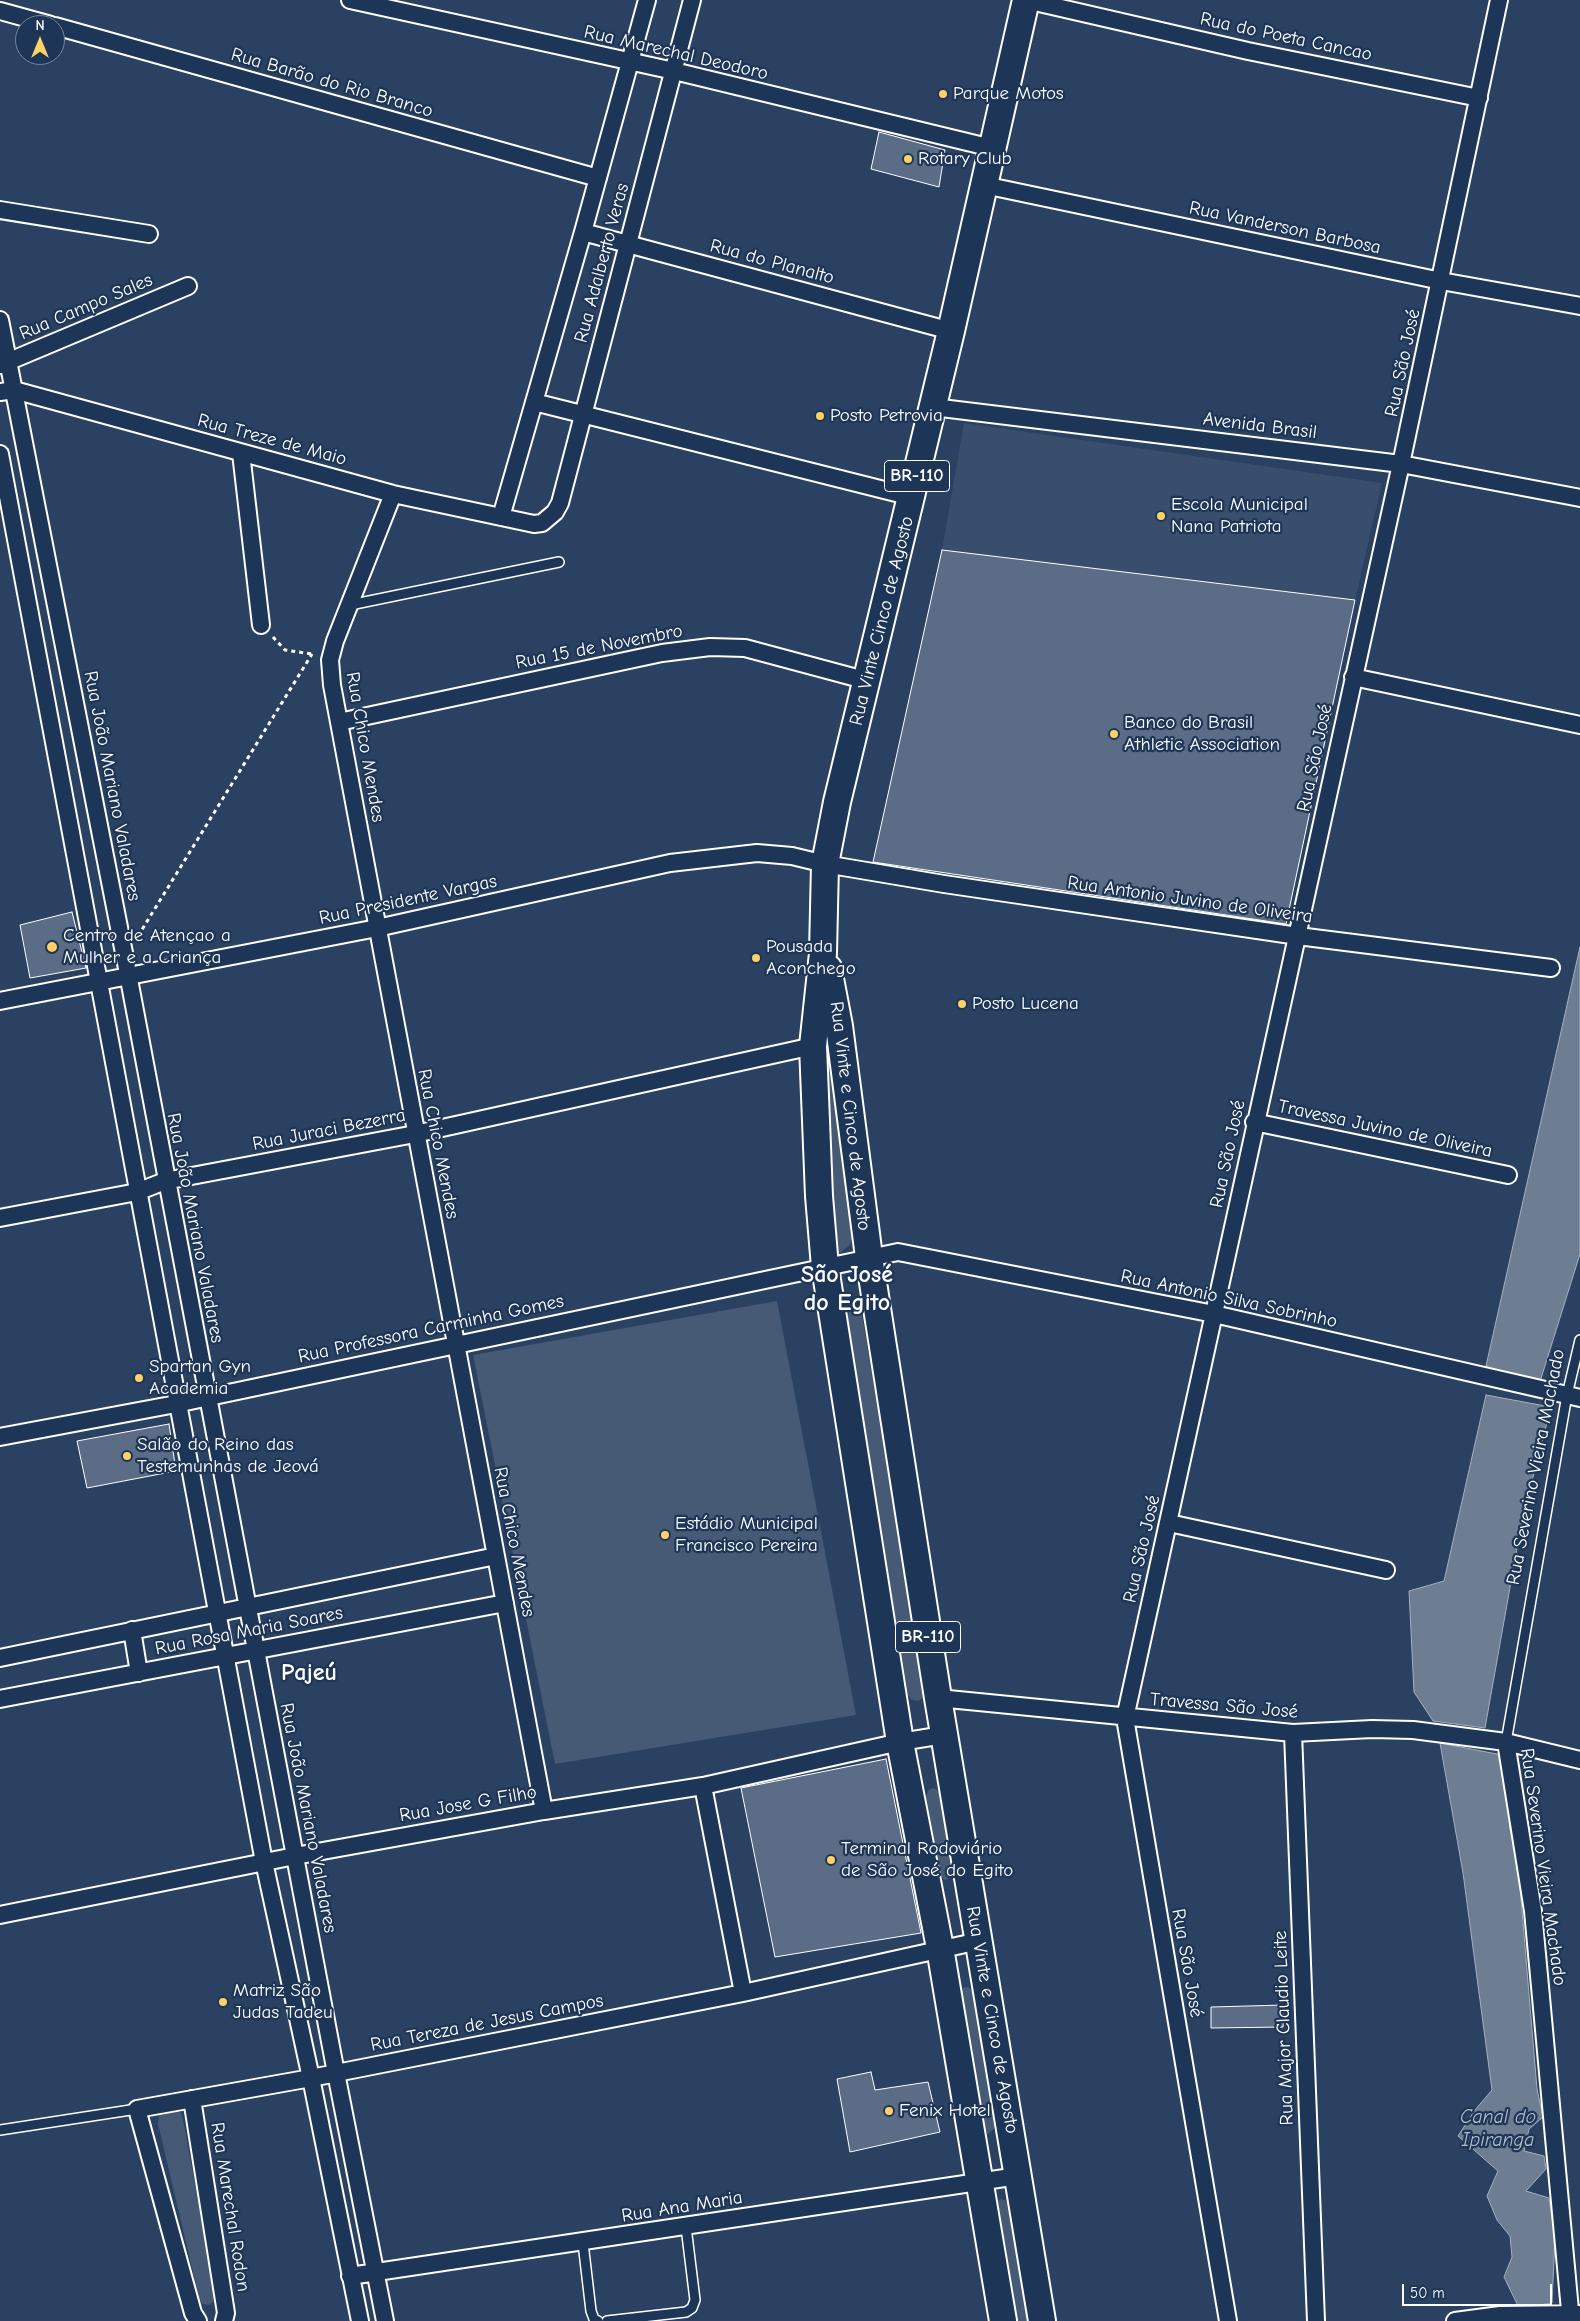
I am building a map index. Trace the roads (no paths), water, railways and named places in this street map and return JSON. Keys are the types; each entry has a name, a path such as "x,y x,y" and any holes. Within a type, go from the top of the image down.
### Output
{"main road":[{"name":"Rua Vinte Cinco de Agosto","path":"823,953 825,864 837,802 912,497 1026,0"},
{"name":"Rua Vinte e Cinco de Agosto","path":"823,953 812,1046 817,1167 825,1267 900,1742 940,1948 1003,2321"},
{"name":"Rua Vinte e Cinco de Agosto","path":"823,953 832,980 869,1258 944,1735 1042,2321"}],"street":[{"name":"Rua Marechal Deodoro","path":"350,0 380,4 674,71 992,148"},
{"name":"Rua Adalberto Veras","path":"501,517 583,232 646,0"},
{"name":"Rua Adalberto Veras","path":"534,524 549,519 560,503 692,0"},
{"name":"Rua do Poeta Cancao","path":"1026,0 1248,51 1479,98"},
{"name":"Rua São José","path":"1228,2321 1125,1718 1169,1523 1254,1122 1298,936 1352,677 1441,281 1499,0"},
{"path":"0,10 17,15"},
{"name":"Rua Barão do Rio Branco","path":"65,29 598,178"},
{"name":"Rua Vanderson Barbosa","path":"984,185 1441,281 1580,306"},
{"path":"0,210 149,234"},
{"name":"Rua do Planalto","path":"583,232 951,331"},
{"name":"Rua Campo Sales","path":"4,363 188,286"},
{"name":"Rua João Mariano Valadares","path":"0,320 7,391 125,958 247,1607 257,1649 336,2072 385,2321"},
{"name":"Rua Treze de Maio","path":"7,391 393,494 534,524"},
{"path":"534,402 912,497"},
{"name":"Avenida Brasil","path":"932,406 1401,464 1580,498"},
{"path":"241,453 261,625"},
{"path":"0,454 176,1404 218,1614 264,1862 311,2078 360,2321"},
{"name":"Rua Chico Mendes","path":"393,494 335,641 330,660 332,684 415,1134 544,1811"},
{"name":"Rua 15 de Novembro","path":"338,722 662,653 710,647 745,648 868,680"},
{"path":"1352,677 1580,725"},
{"name":"Rua Presidente Vargas","path":"0,1001 377,928 670,863 757,853 792,856 825,864"},
{"name":"Rua Antonio Juvino de Oliveira","path":"825,864 944,884 1298,936 1551,968"},
{"name":"Rua Juraci Bezerra","path":"0,1218 137,1192 166,1181 415,1134 812,1046"},
{"name":"Travessa Juvino de Oliveira","path":"1254,1122 1508,1175"},
{"name":"Rua Antonio Silva Sobrinho","path":"869,1258 898,1252 1214,1314 1574,1396"},
{"name":"Rua Professora Carminha Gomes","path":"0,1437 176,1404 869,1258"},
{"path":"1169,1523 1386,1570"},
{"name":"Rua Rosa Maria Soares","path":"0,1658 496,1556"},
{"name":"Rua Rosa Maria Soares","path":"0,1699 505,1603"},
{"path":"132,1630 139,1673"},
{"name":"Travessa São José","path":"938,1698 1125,1718 1293,1733 1372,1729 1441,1733 1506,1742 1580,1760"},
{"name":"Rua Major Claudio Leite","path":"1293,1733 1316,2321"},
{"name":"Rua Jose G Filho","path":"0,1915 295,1856 544,1811 703,1786 900,1742 944,1735"},
{"name":"Rua Severino Vieira Machado","path":"1506,1742 1533,1911 1574,2317"},
{"path":"703,1786 743,1994"},
{"name":"Rua Tereza de Jesus Campos","path":"137,2109 311,2078 743,1994 940,1948 979,1941"},
{"name":"Rua Marechal Rodon","path":"192,2099 226,2313 224,2321"},
{"path":"137,2109 193,2313 198,2321"},
{"name":"Rua Ana Maria","path":"350,2276 1018,2176"},
{"path":"1455,2321 1522,2315 1574,2317"}],"lane":[{"path":"350,606 559,562"},
{"name":"Rua Severino Vieira Machado","path":"1506,1742 1574,1396 1580,1340"},
{"name":"Rua Tereza de Jesus Campos","path":"0,2130 137,2109"},
{"path":"607,2321 686,2312 692,2308 695,2300 686,2227"},
{"path":"584,2242 591,2311 594,2319 598,2321"}],"water":[{"path":"1580,947 1580,1254 1538,1388 1486,1366"},
{"path":"1486,1395 1551,1407 1522,1520 1485,1728 1433,1721 1414,1692 1409,1591 1444,1581"},
{"name":"Canal do Ipiranga","path":"1440,1743 1502,1755 1510,1829 1519,1875 1537,2089 1543,2117 1529,2129 1524,2151 1544,2156 1546,2169 1526,2191 1549,2198 1555,2236 1552,2303 1519,2308 1504,2277 1512,2257 1510,2236 1497,2220 1487,2196 1498,2171 1458,2136 1475,2110 1492,2090 1463,1873"}],"place":[{"name":"Parque Motos","path":"943,94"},
{"name":"Rotary Club","path":"908,159"},
{"name":"Posto Petrovia","path":"820,416"},
{"name":"Escola Municipal Nana Patriota","path":"1161,516"},
{"name":"Banco do Brasil Athletic Association","path":"1114,734"},
{"name":"Centro de Atençao a Mulher e a Criança","path":"52,947"},
{"name":"Pousada Aconchego","path":"756,958"},
{"name":"Posto Lucena","path":"962,1004"},
{"name":"Spartan Gyn Academia","path":"139,1378"},
{"name":"Salão do Reino das Testemunhas de Jeová","path":"127,1456"},
{"name":"Estádio Municipal Francisco Pereira","path":"665,1535"},
{"name":"Terminal Rodoviário de São José do Egito","path":"831,1860"},
{"name":"Matriz São Judas Tadeu","path":"223,2002"},
{"name":"Fenix Hotel","path":"889,2111"}],"district":[{"name":"São José do Egito","path":"847,1289"},
{"name":"Pajeú","path":"309,1673"}]}
